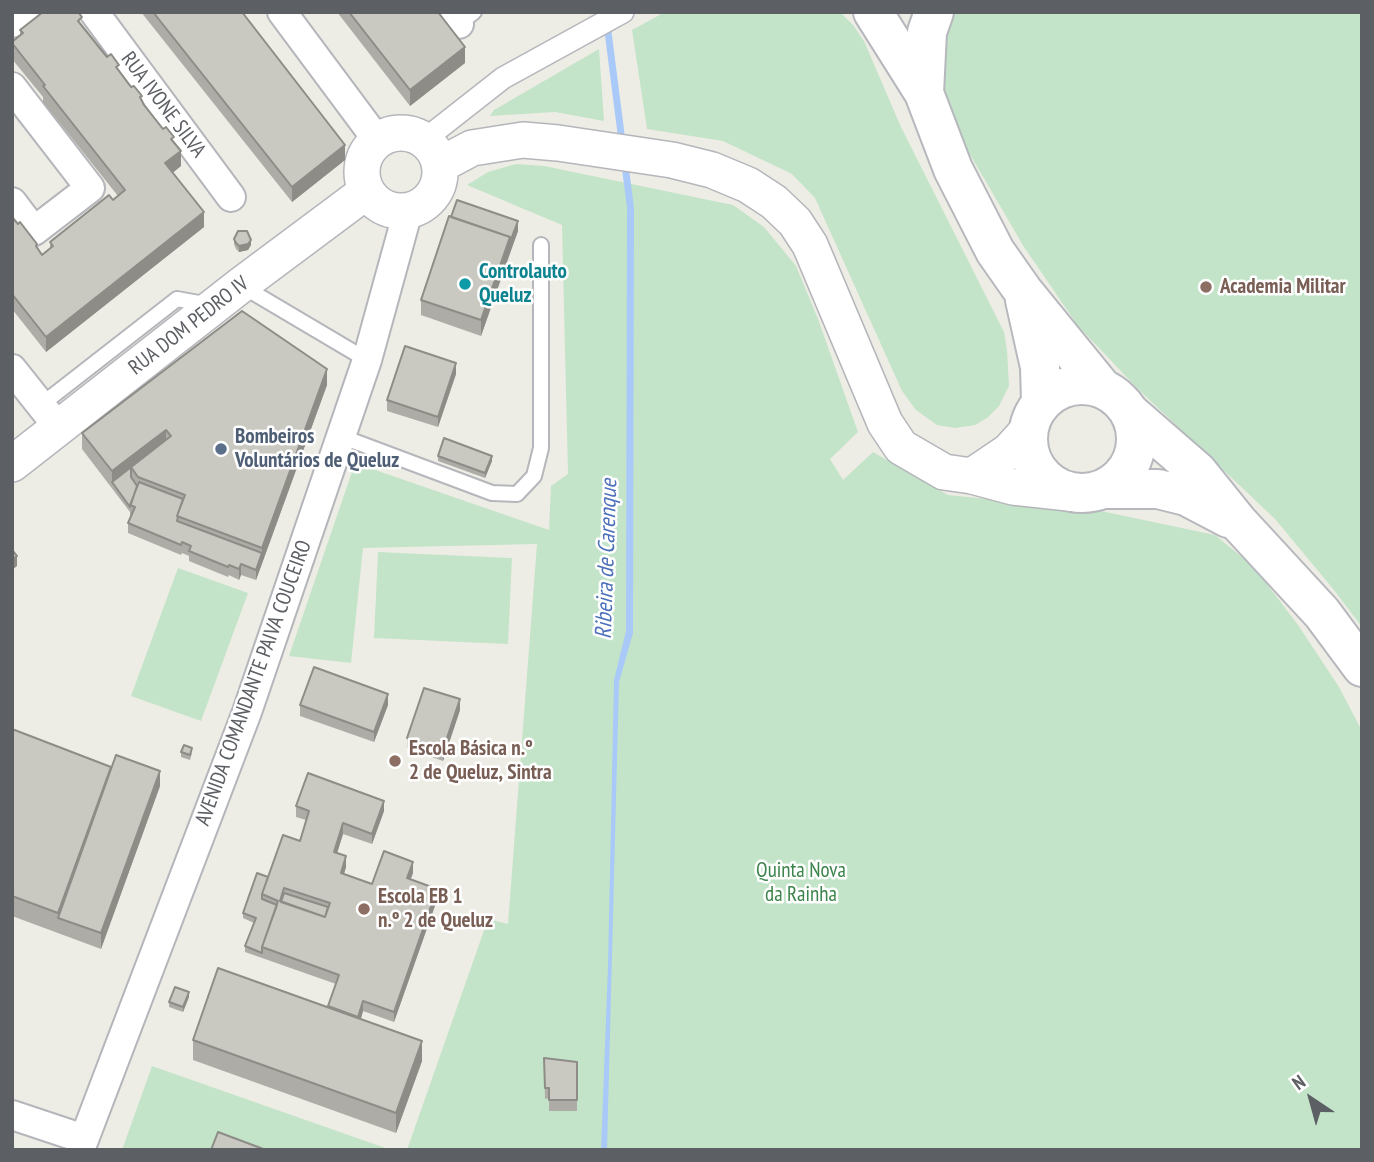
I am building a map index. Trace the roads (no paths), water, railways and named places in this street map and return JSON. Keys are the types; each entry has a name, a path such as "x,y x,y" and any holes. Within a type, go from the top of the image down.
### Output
{"main road":[{"path":"873,12 924,93 953,169 995,251 1023,292 1116,400 1136,429 1136,447 1130,465 1119,479 1091,492"},
{"path":"924,93 927,32 934,12"},
{"path":"1023,292 1040,367 1029,453 1039,473 1050,484 1063,491 1158,489 1186,496 1238,523"},
{"path":"1034,416 1063,388 1076,384 1116,400 1197,471 1238,523 1321,612 1362,667"}],"street":[{"path":"12,23 26,12"},
{"name":"RUA IVONE SILVA","path":"94,12 232,197"},
{"path":"282,12 378,141"},
{"path":"432,153 503,78 623,12"},
{"path":"12,87 90,188 34,231 12,202"},
{"path":"395,133 415,135 432,153 440,177 437,189 430,199 419,206 408,211 389,209 380,205 367,191 363,181 365,159 378,141 395,133"},
{"path":"432,153 523,140 558,143 672,160 712,170 748,186 774,202 795,222 810,245 885,423 901,447 944,472 1013,487 1091,492"},
{"name":"RUA DOM PEDRO IV","path":"12,464 50,417 228,295 367,191"},
{"name":"AVENIDA COMANDANTE PAIVA COUCEIRO","path":"82,1144 247,712 367,360 408,211"},
{"path":"12,369 50,417"},
{"path":"972,476 1009,452 1034,416"},
{"path":"12,1115 82,1144"}],"lane":[{"path":"340,436 492,493 517,494 534,476 541,448 541,245"},
{"path":"228,295 367,360"}],"water":[{"path":"602,12 609,12 634,208 633,633 619,682 607,1150 601,1150 614,680 626,631 627,208"}],"place":[{"name":"Controlauto Queluz","path":"465,284"},
{"name":"Academia Militar","path":"1206,287"},
{"name":"Bombeiros Voluntários de Queluz","path":"221,449"},
{"name":"Escola Básica n.º 2 de Queluz, Sintra","path":"395,761"},
{"name":"Escola EB 1 n.º 2 de Queluz","path":"364,909"}],"water label":[{"name":"Ribeira de Carenque","path":"607,559"}],"park label":[{"name":"Quinta Nova da Rainha","path":"801,883"}]}
